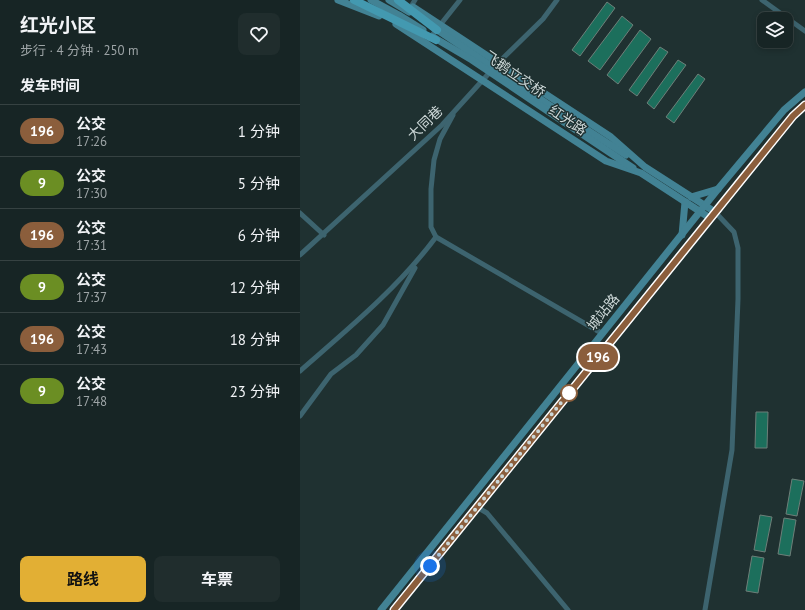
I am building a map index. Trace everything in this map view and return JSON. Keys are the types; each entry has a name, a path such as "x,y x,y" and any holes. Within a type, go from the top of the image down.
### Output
{"main road":[{"path":"338,0 389,20"},
{"path":"354,0 436,40"},
{"name":"红光路","path":"354,0 426,42 606,161 643,170"},
{"name":"飞鹅立交桥","path":"371,0 399,15 436,40 472,60 643,170"},
{"name":"飞鹅立交桥","path":"389,0 439,27 565,120"},
{"path":"399,0 439,27"},
{"name":"红光路","path":"399,0 411,6 439,27 498,63 611,137 643,170 702,209 710,218"},
{"name":"城站路","path":"381,610 718,189 784,110 805,92"},
{"name":"城站路","path":"394,610 793,116 805,105"},
{"path":"682,235 688,199 718,189"},
{"name":"红光路","path":"702,209 715,212"}],"street":[{"path":"397,25 416,0"},
{"path":"426,42 460,0"},
{"name":"大同巷","path":"300,255 324,235 442,125 498,63 542,19 557,0"},
{"path":"762,0 805,30"},
{"path":"456,109 440,139 434,160 431,189 431,227 436,237 603,334"},
{"path":"705,610 732,450 738,299 738,248 734,232 715,212"},
{"path":"300,213 324,235"},
{"path":"300,371 386,295 419,260 436,237"},
{"path":"300,416 331,374 356,355 383,325 419,260"},
{"path":"477,507 487,512 568,610"}],"building":[{"path":"607,2 615,8 580,56 572,50"},
{"path":"622,16 633,25 600,70 588,61"},
{"path":"640,30 651,39 618,84 607,75"},
{"path":"660,47 668,52 637,96 629,90"},
{"path":"678,60 686,65 654,109 647,103"},
{"path":"698,74 705,79 674,123 666,117"},
{"path":"756,412 768,412 767,448 755,448"},
{"path":"792,479 804,481 797,516 786,514"},
{"path":"760,515 772,517 765,552 754,550"},
{"path":"784,518 796,520 790,556 778,554"},
{"path":"752,556 764,558 758,593 746,591"}],"bus line":[{"name":"196","path":"394,610 793,116 805,105"}],"route":[{"path":"430,566 572,389 569,393"}]}
